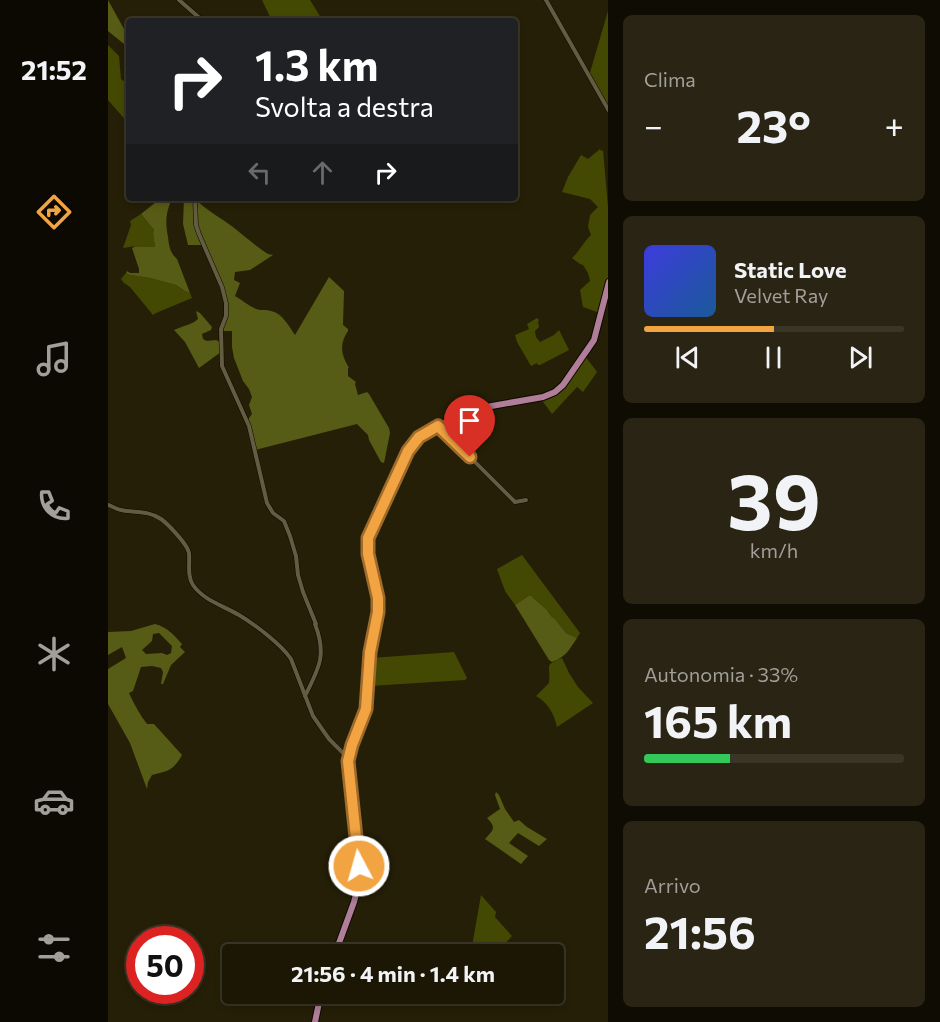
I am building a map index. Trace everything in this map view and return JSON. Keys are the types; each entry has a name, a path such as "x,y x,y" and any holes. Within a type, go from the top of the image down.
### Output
{"main road":[{"path":"339,944 359,882 348,758 366,709 370,652 378,612 378,598 368,554 368,538 408,451 419,437 469,410 543,397 560,388 594,340 608,286"},
{"path":"315,1022 319,1004"}],"street":[{"path":"179,0 200,18"},
{"path":"546,0 608,109"},
{"path":"195,201 196,225 222,287 226,303 227,314 221,329 222,366 249,426 267,503 271,510 284,521 290,536 296,556 298,576 315,623 321,659 305,697"},
{"path":"438,426 515,502 526,500"},
{"path":"108,505 121,510 149,513 163,521 183,541 188,549 193,585 217,604 252,623 285,652 291,659 317,723 348,758"}],"green space":[{"path":"108,0 126,33 126,50 124,44 108,31"},
{"path":"262,0 310,0 321,18 271,18"},
{"path":"608,11 608,110 589,76"},
{"path":"108,45 119,56 121,79 126,83 126,121 108,100"},
{"path":"600,149 603,150 608,207 608,280 600,313 583,307 580,290 590,281 583,265 572,258 591,235 588,227 590,215 598,207 590,199 562,192 581,155 588,159"},
{"path":"171,201 167,217 169,243 190,293 176,285 126,273 127,271 139,273 132,248 136,246 155,247 154,230 141,214 156,202"},
{"path":"184,201 197,201 259,248 273,255 250,270 235,272 234,280 240,283 235,296 256,309 279,314 295,335 329,277 344,291 343,325 348,331 342,345 344,359 349,368 348,376 356,382 358,395 367,392 369,394 389,428 384,463 381,462 368,435 357,424 255,450 247,421 252,414 249,405 252,397 234,358 232,331 220,331 226,312 223,293 202,245 188,245 183,224"},
{"path":"141,214 154,230 155,247 123,248 131,225 130,221"},
{"path":"126,273 176,285 190,293 192,298 153,315 121,279"},
{"path":"196,311 212,327 211,330 202,334 203,339 220,342 221,352 199,368 185,342 174,330 198,319"},
{"path":"537,318 539,327 535,331 540,342 559,330 569,350 540,365 537,363 531,366 515,335 529,329 527,324"},
{"path":"585,356 597,372 583,392 577,387 552,414 541,399 549,397"},
{"path":"522,555 580,633 577,638 566,633 546,609 530,595 515,605 505,591 497,569"},
{"path":"530,595 546,609 566,633 577,638 564,655 552,662 515,605"},
{"path":"155,624 159,625 167,629 182,644 180,647 185,652 171,665 163,684 161,684 163,672 161,668 141,667 133,691 129,693 147,724 154,724 182,755 170,770 152,775 147,789 130,743 108,704 108,669 126,658 122,647 108,655 108,632 131,631","holes":["159,633 172,646 171,653 167,655 146,654 142,650 152,641 153,634"]},
{"path":"454,652 467,678 465,680 370,686 371,658"},
{"path":"562,658 578,687 593,703 557,727 550,709 536,696 549,683 550,664"},
{"path":"496,792 514,822 519,820 547,839 539,846 518,833 509,843 528,856 521,864 485,839 493,829 487,818 500,809"},
{"path":"481,895 496,912 495,917 512,936 504,944 472,944"}],"route":[{"path":"359,866 348,761 366,709 370,652 378,616 378,598 368,554 368,538 403,460 419,437 438,426 470,457"}]}
